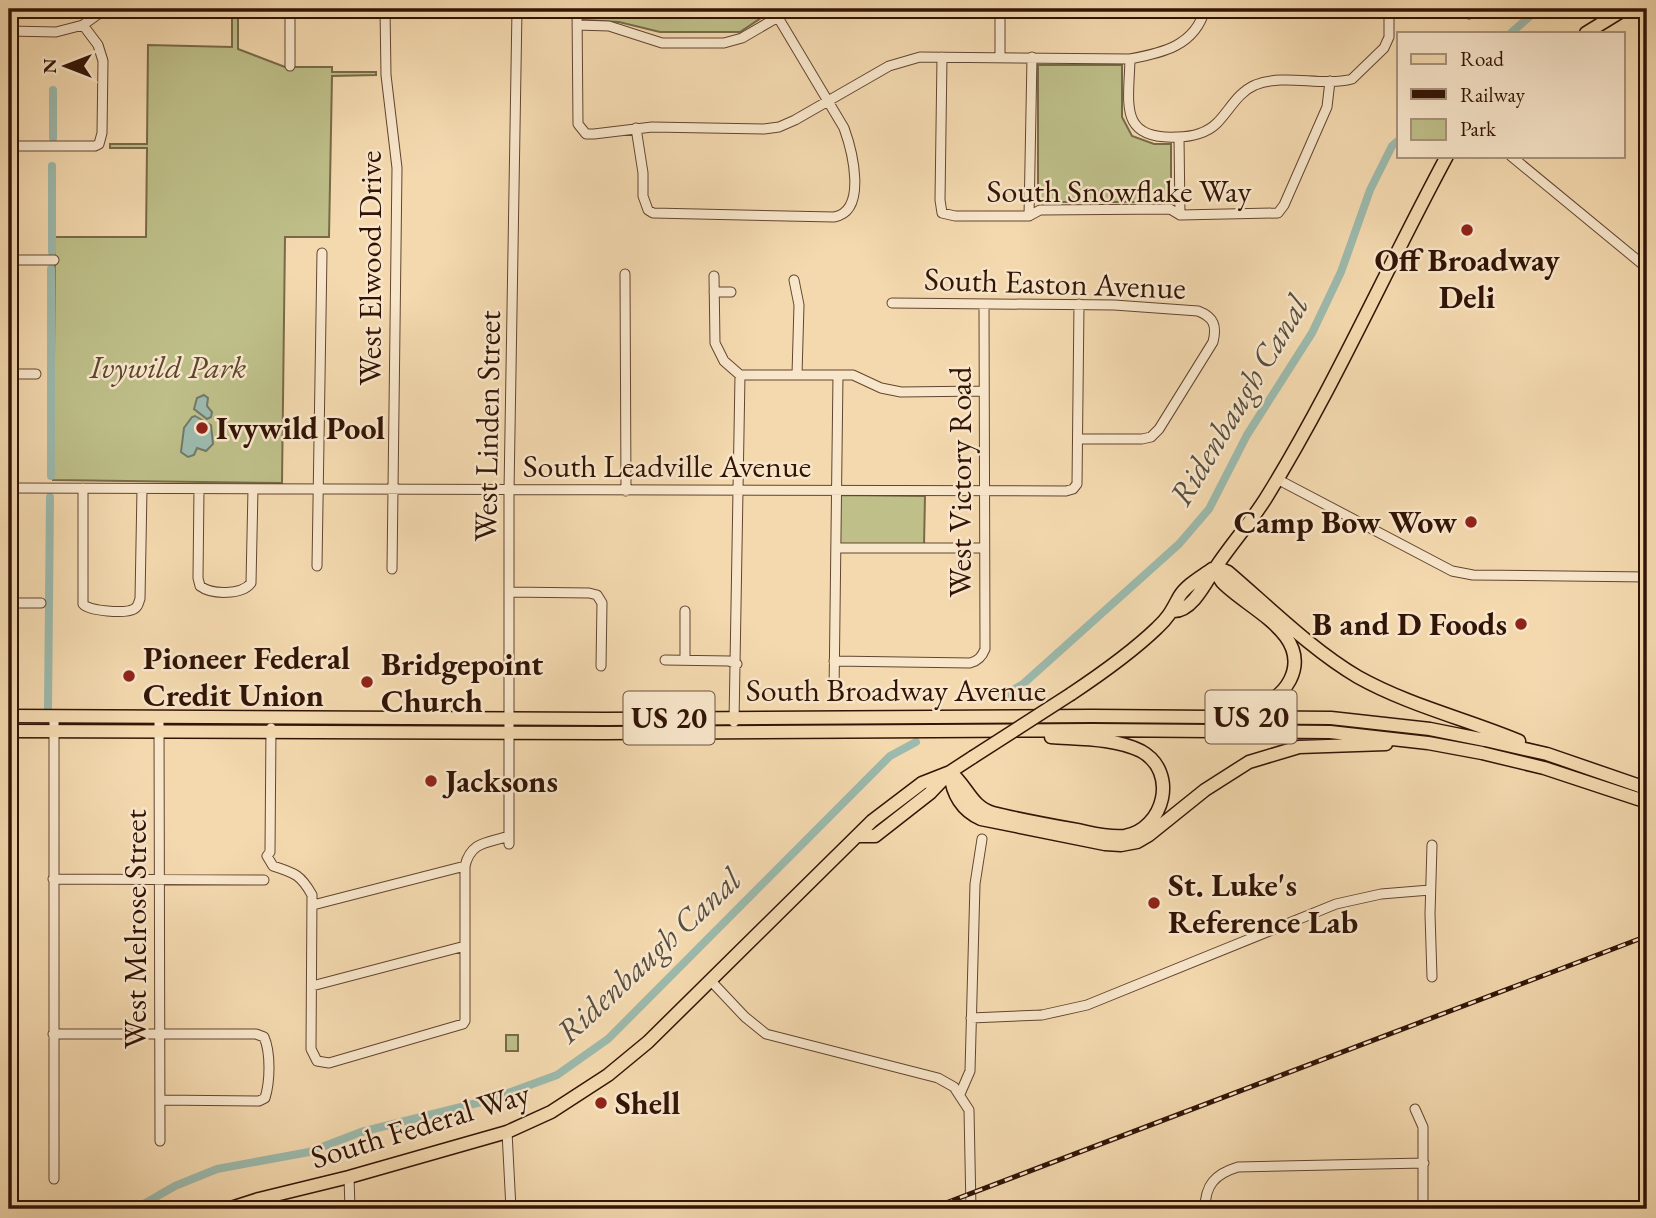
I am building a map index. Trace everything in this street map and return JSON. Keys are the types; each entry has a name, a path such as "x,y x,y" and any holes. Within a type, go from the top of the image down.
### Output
{"main road":[{"path":"1588,32 1625,9"},
{"name":"South Federal Way","path":"228,1209 507,1132 551,1112 608,1076 654,1036 872,821 922,783 950,772 1071,694 1113,665 1156,629 1174,611 1180,596 1195,581 1216,567 1245,530 1277,479 1330,384 1446,158"},
{"path":"1169,716 1192,711 1254,706 1272,700 1284,690 1291,678 1294,664 1292,648 1285,635 1221,581 1216,567"},
{"path":"1216,567 1228,572 1315,645 1357,676 1381,689 1461,721 1516,739 1547,754"},
{"name":"South Broadway Avenue","path":"9,716 508,718 978,730 1330,732 1428,743 1544,768 1647,802"},
{"name":"South Broadway Avenue","path":"9,731 508,732 734,724 1169,716 1331,718 1430,729 1547,754 1640,786 1647,791"},
{"path":"950,772 963,782 970,797 985,811 1109,836 1121,836 1143,829 1152,822 1163,798 1160,772 1154,762 1138,750 1112,743 978,730"},
{"path":"950,772 956,798 974,816 990,822 1121,845 1137,842 1149,835 1205,790 1249,762 1299,747 1428,743"}],"street":[{"path":"9,31 56,32 83,25 105,9"},
{"path":"290,9 290,65"},
{"name":"West Elwood Drive","path":"385,9 386,75 397,168 392,569"},
{"name":"West Linden Street","path":"466,866 468,855 473,848 509,840 509,491 517,9"},
{"path":"577,9 577,116 581,130 586,134 636,128 779,127 889,65 920,57 1129,59 1163,53 1184,41 1202,18 1205,9"},
{"path":"1000,9 1000,57"},
{"path":"1129,59 1129,108 1132,120 1139,131 1153,138 1179,138 1194,135 1216,124 1232,102 1254,86 1279,81 1352,79 1384,48 1389,37 1389,9"},
{"path":"577,25 609,26 662,43 724,43 743,38 776,13 844,128 852,149 853,203 847,213 834,217 653,213 648,210 643,196 643,173 636,128"},
{"path":"9,146 99,144 102,133 103,61 98,45 83,25"},
{"name":"South Snowflake Way","path":"942,57 940,200 943,213 955,216 1029,216 1040,210 1170,209 1180,215 1278,213 1327,107 1330,81"},
{"path":"1029,216 1032,57"},
{"path":"1179,138 1180,215"},
{"path":"1513,158 1647,268"},
{"path":"317,566 322,253"},
{"path":"9,260 54,260"},
{"path":"625,274 626,491"},
{"path":"714,276 715,343 724,361 740,375 853,375 881,388 901,392 984,391"},
{"path":"794,280 799,305 797,374"},
{"path":"714,292 731,292"},
{"name":"South Easton Avenue","path":"892,303 1079,304 1198,311 1214,321 1216,332 1213,342 1159,429 1151,437 1078,439"},
{"name":"West Victory Road","path":"834,662 970,663 979,659 985,649 984,304"},
{"path":"1078,439 1079,304"},
{"path":"9,374 36,374"},
{"path":"734,724 740,375"},
{"path":"834,693 838,375"},
{"name":"South Leadville Avenue","path":"9,488 1066,491 1077,484 1078,439"},
{"path":"1277,479 1452,571 1473,575 1647,577"},
{"path":"83,488 82,599 86,608 110,610 134,609 140,599 142,489"},
{"path":"199,489 198,578 200,586 208,591 239,591 249,586 252,578 253,489"},
{"path":"836,548 984,548"},
{"path":"509,592 597,595 602,603 601,666"},
{"path":"9,603 41,603"},
{"path":"685,611 685,660"},
{"path":"665,660 729,660 737,664"},
{"path":"54,717 54,1179"},
{"path":"271,717 270,845 267,856 273,866 295,873 304,880 312,895 311,1049 317,1061 328,1063 463,1024 466,866 313,905"},
{"name":"West Melrose Street","path":"159,718 160,1141"},
{"path":"960,1094 970,1071 975,884 982,839"},
{"path":"1432,845 1432,977"},
{"path":"53,879 264,880"},
{"path":"971,1018 1042,1015 1087,1005 1336,904 1381,894 1430,890"},
{"path":"312,986 465,946"},
{"path":"710,981 744,1017 766,1034 938,1078 954,1087 969,1110 971,1209"},
{"path":"53,1034 256,1034 264,1037 267,1052 265,1098 259,1101 160,1100"},
{"path":"1415,1109 1423,1128 1423,1209"},
{"path":"507,1132 511,1209"},
{"path":"1206,1209 1209,1188 1216,1177 1238,1167 1424,1163"},
{"path":"349,1177 349,1209"}],"green space":[{"name":"Ivywild Park","path":"232,9 238,9 238,49 285,67 332,67 332,72 376,72 376,75 332,76 329,237 285,237 282,483 53,480 55,237 146,237 147,148 110,148 110,144 147,144 148,45 232,47"},
{"path":"582,9 764,9 767,14 740,32 660,32 619,22 581,20"},
{"path":"1038,65 1122,65 1122,117 1132,136 1154,144 1171,144 1171,202 1038,202"},
{"path":"839,495 925,496 924,546 839,546"},
{"path":"506,1035 518,1035 518,1051 506,1051"}],"shaded area":[{"path":"204,395 208,398 207,406 212,412 207,419 194,409 197,398"},
{"path":"195,416 211,425 213,444 206,451 197,448 194,455 188,457 181,452 184,428"}],"waterway":[{"name":"Ridenbaugh Canal","path":"1512,32 1538,9"},
{"path":"53,90 53,138"},
{"name":"Ridenbaugh Canal","path":"1000,698 1023,684 1179,544 1209,509 1247,435 1312,333 1341,272 1370,190 1392,146 1397,142"},
{"path":"52,166 52,252"},
{"path":"51,269 51,476"},
{"path":"48,709 50,497"},
{"name":"Ridenbaugh Canal","path":"135,1209 175,1186 217,1169 309,1152 361,1132 489,1100 557,1075 608,1039 890,756 916,742"}],"railway":[{"path":"930,1209 1647,936"}],"place":[{"name":"Off Broadway Deli","path":"1467,230"},
{"name":"Ivywild Pool","path":"202,428"},
{"name":"Camp Bow Wow","path":"1471,522"},
{"name":"B and D Foods","path":"1521,624"},
{"name":"Pioneer Federal Credit Union","path":"129,676"},
{"name":"Bridgepoint Church","path":"367,682"},
{"name":"Jacksons","path":"431,781"},
{"name":"St. Luke's Reference Lab","path":"1154,903"},
{"name":"Shell","path":"601,1103"}]}
